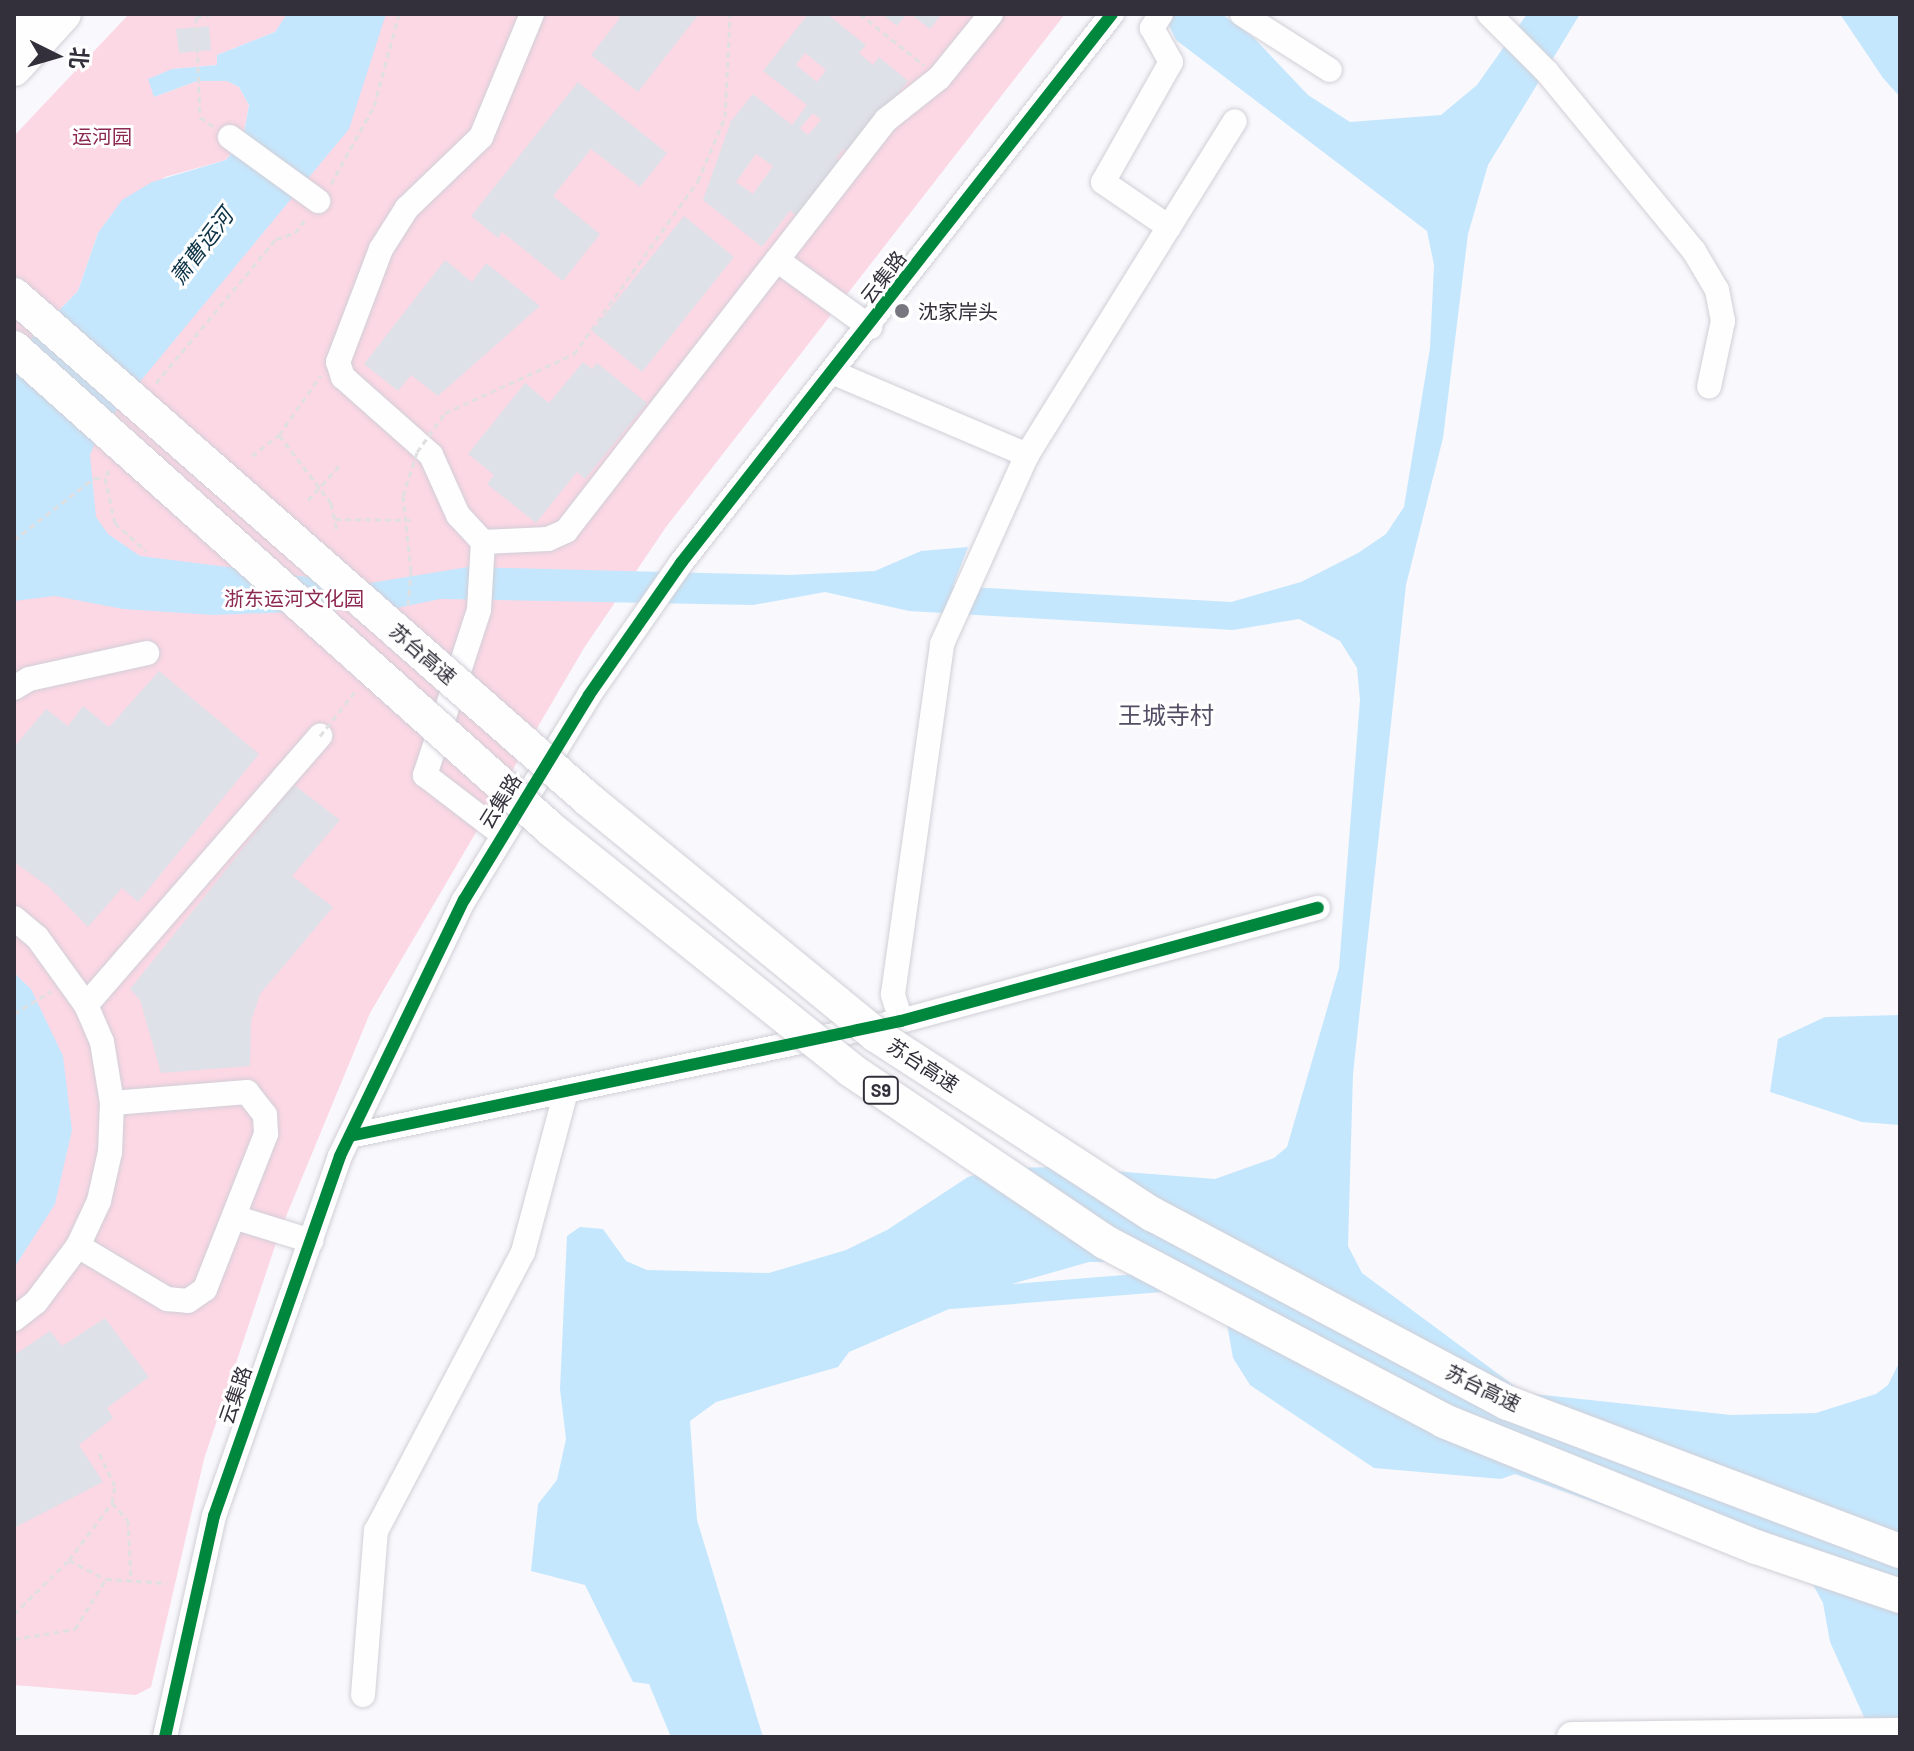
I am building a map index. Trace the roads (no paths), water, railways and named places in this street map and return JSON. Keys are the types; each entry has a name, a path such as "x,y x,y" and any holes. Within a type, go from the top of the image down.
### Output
{"highway":[{"path":"14,31 30,14"},
{"path":"14,69 64,14"},
{"name":"苏台高速","path":"14,295 589,800 876,1035 1152,1214 1508,1403 1900,1551"},
{"name":"S9","path":"14,348 553,831 851,1070 1105,1242 1444,1421 1756,1547 1900,1596"}],"main road":[{"path":"14,83 80,14"},
{"path":"1572,1737 1900,1733"}],"street":[{"path":"502,834 425,775 479,610 483,542 458,515 431,455 343,377 338,362 381,249 407,208 481,137 532,14"},
{"path":"483,542 548,539 566,531 886,120 939,78 991,14"},
{"name":"云集路","path":"165,1737 214,1516 311,1241 350,1136 464,900 502,834 646,610 1112,14"},
{"path":"1161,14 1152,28 1171,62 1103,182 1169,227"},
{"path":"1242,14 1330,70"},
{"path":"1489,14 1547,72 1694,251 1717,290 1723,321 1709,387"},
{"path":"901,1021 893,994 942,644 1027,455 1235,121"},
{"path":"230,137 318,201"},
{"path":"777,260 870,327"},
{"path":"834,373 1027,455"},
{"path":"14,688 29,679 147,653"},
{"path":"86,1005 320,736"},
{"path":"350,1136 901,1021 1318,908"},
{"path":"14,918 37,937 86,1005 102,1042 112,1103 110,1152 102,1189 78,1246 36,1302 14,1319"},
{"path":"363,1695 376,1531 523,1252 566,1091"},
{"path":"78,1246 167,1299 188,1301 205,1289 266,1134 265,1115 247,1092 112,1103"},
{"path":"234,1217 311,1241"}],"water":[{"name":"萧曹运河","path":"287,14 386,14 349,129 100,430 90,455 96,517 108,534 140,556 364,584 468,567 789,575 875,571 921,551 968,547 953,586 1231,602 1301,582 1358,553 1386,534 1404,507 1430,348 1434,265 1427,231 1176,40 1166,19 1170,14 1222,14 1254,38 1308,95 1350,122 1441,115 1477,85 1527,14 1580,14 1488,165 1468,234 1443,438 1406,585 1353,1074 1348,1246 1362,1273 1524,1393 1731,1415 1816,1413 1876,1394 1888,1385 1900,1361 1900,1737 1873,1737 1830,1642 1823,1603 1810,1579 1515,1474 1501,1479 1374,1468 1250,1385 1233,1358 1225,1313 1135,1262 1089,1262 998,1288 849,1352 838,1367 716,1402 690,1421 697,1520 763,1737 671,1737 649,1684 633,1682 585,1585 531,1571 538,1504 557,1480 566,1439 560,1389 567,1236 580,1227 603,1229 626,1261 647,1270 769,1273 846,1250 887,1230 968,1177 997,1168 1062,1167 1215,1179 1274,1158 1287,1147 1339,968 1360,700 1357,668 1340,641 1299,619 1233,630 909,611 825,592 753,605 440,599 397,608 213,615 123,609 55,596 14,601 14,356 78,291 98,233 122,200 152,182 226,160 243,138 249,105 239,87 227,81 197,81 154,97 148,79 172,69 217,65 217,55 275,32"},
{"path":"1840,14 1900,14 1900,97 1883,78"},
{"path":"14,973 31,989 63,1056 72,1130 55,1204 14,1268"},
{"path":"1900,1015 1900,1125 1862,1122 1770,1092 1778,1039 1825,1017"}],"waterway":[{"path":"951,1299 1174,1281"}],"place":[{"name":"沈家岸头","path":"902,311"}],"district":[{"name":"王城寺村","path":"1166,715"}],"park label":[{"name":"运河园","path":"102,136"},
{"name":"浙东运河文化园","path":"294,598"}]}
